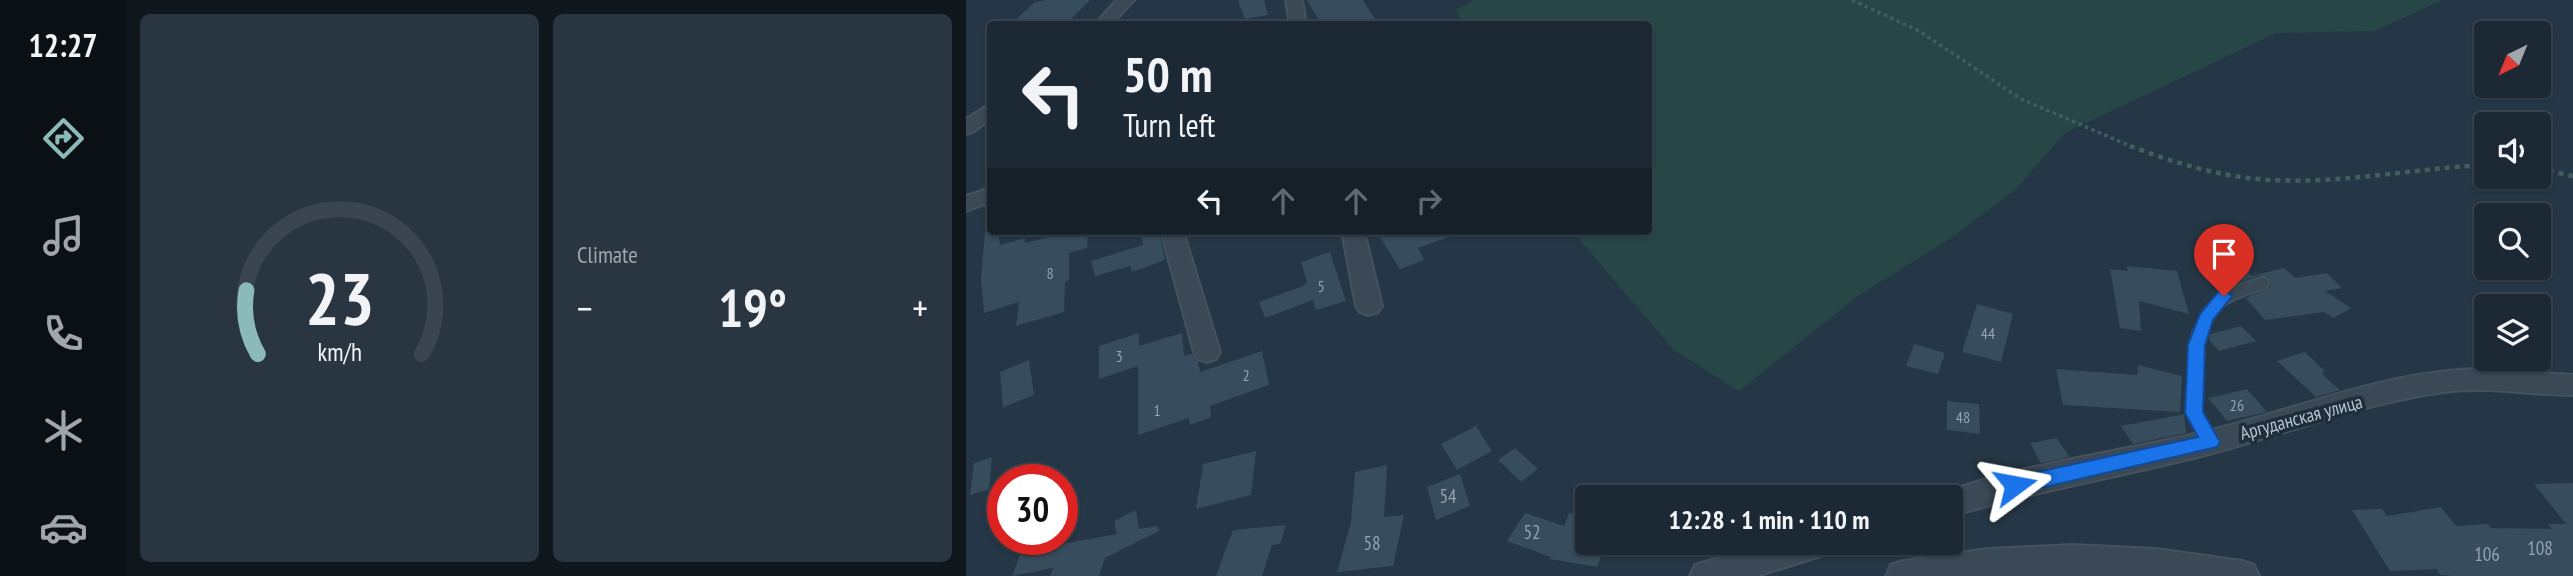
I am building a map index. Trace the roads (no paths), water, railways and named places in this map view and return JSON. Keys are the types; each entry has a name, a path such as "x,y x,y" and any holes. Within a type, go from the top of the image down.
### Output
{"street":[{"path":"1106,21 1126,0"},
{"path":"1294,0 1298,21"},
{"path":"966,128 987,112"},
{"path":"966,204 987,196"},
{"path":"1173,235 1207,352"},
{"path":"1354,235 1369,306"},
{"name":"Аргуданская улица","path":"1963,499 1989,491 2210,442 2415,386 2454,380 2573,385"},
{"path":"1707,576 1778,555"},
{"path":"1903,576 1957,566 2085,557 2144,561 2242,576"}],"lane":[{"path":"2210,442 2194,413 2197,345 2205,318 2224,296 2263,283"}]}
